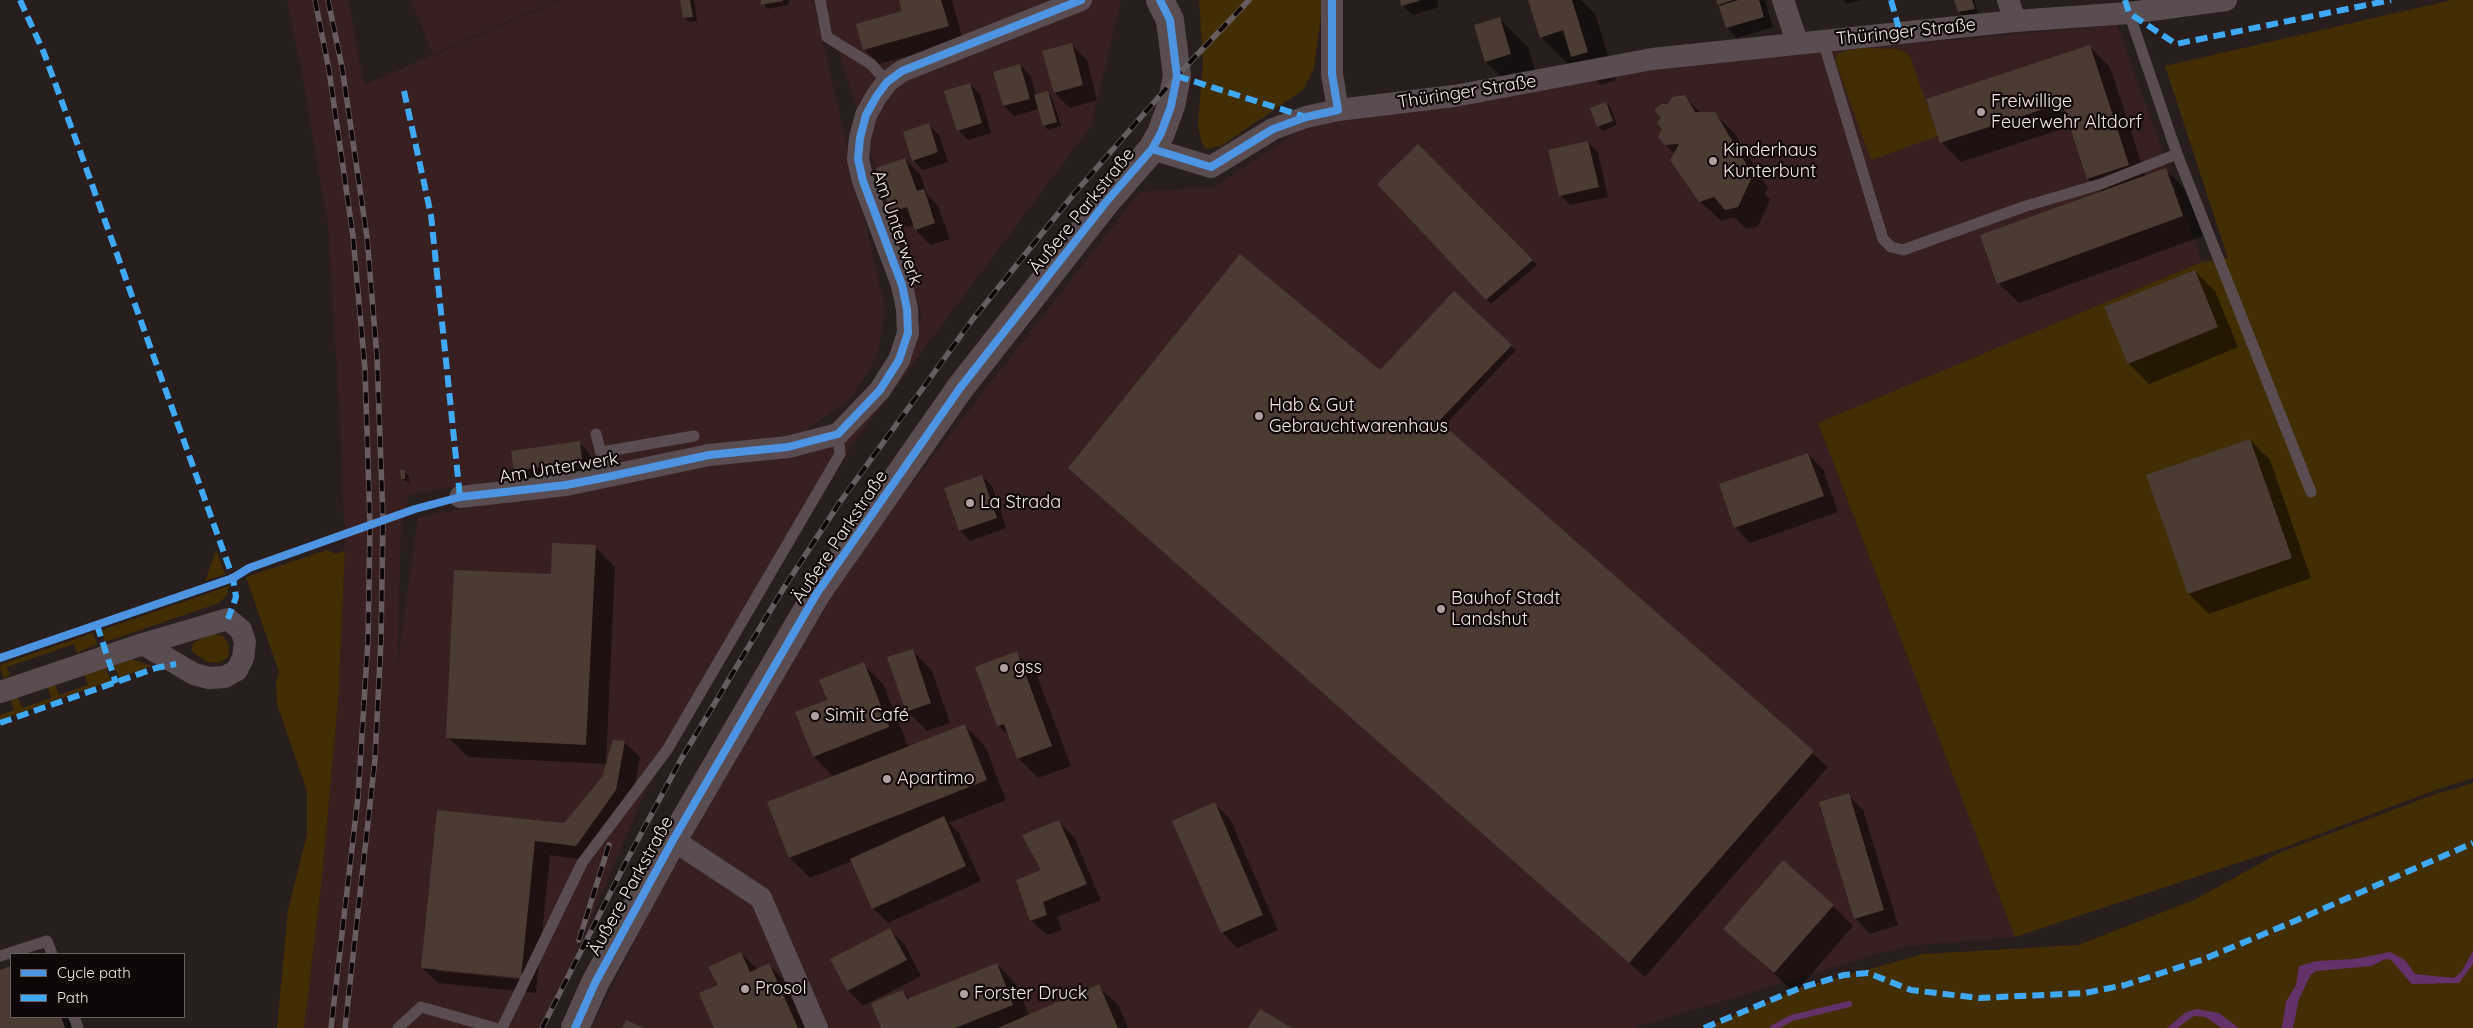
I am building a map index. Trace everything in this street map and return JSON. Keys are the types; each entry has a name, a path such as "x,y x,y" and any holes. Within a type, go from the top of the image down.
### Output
{"street":[{"name":"Am Unterwerk","path":"460,497 566,485 709,455 788,447 838,434 880,390 899,360 908,333 907,309 902,284 862,181 858,159 860,138 866,115 887,82 902,71 1080,0"},
{"name":"Äußere Parkstraße","path":"575,1028 595,983 673,840 817,593 960,388 1106,202 1152,149 1171,106 1177,76 1170,20 1160,0"},
{"path":"1332,0 1332,74 1338,110"},
{"path":"1783,0 1796,42"},
{"path":"2008,0 2015,21"},
{"name":"Thüringer Straße","path":"1152,149 1211,167 1273,129 1306,117 1338,110 1454,96 1652,59 1796,42 2015,21 2129,13 2226,0"},
{"path":"0,692 143,644"},
{"name":"Äußere Parkstraße","path":"673,840 761,898 817,1028"}],"lane":[{"path":"820,0 827,37 871,64 887,82"},
{"path":"2129,13 2177,154 2311,492"},
{"path":"1822,41 1882,239 1891,247 1903,250 2026,206 2101,184 2177,154"},
{"path":"596,434 607,477"},
{"path":"502,1028 582,863 667,750 840,454 838,434"},
{"path":"602,452 694,436"},
{"path":"0,956 48,941 52,953"},
{"path":"398,1028 421,1007 495,1028"}],"shaded area":[{"path":"287,0 348,0 364,85 561,0 813,0 885,308 877,356 851,398 795,437 409,494 401,529 397,670 418,517 848,438 923,318 822,0 1121,0 1091,126 852,445 644,794 544,1028 304,1028 322,878 338,701 345,550 341,434 328,224 301,66"},
{"path":"411,0 558,0 433,54"},
{"path":"1199,0 1323,0 1314,68 1303,90 1221,146 1205,149 1201,141 1198,124 1203,62"},
{"path":"2452,0 2473,0 2473,778 2435,790 2280,849 2015,937 1818,423 2202,262 2228,258 2165,66"},
{"path":"2117,25 2202,262 1818,424 2015,937 1904,946 1633,1028 592,1028 673,862 841,574 1140,192 1215,187 1307,126 1652,67"},
{"path":"1864,48 1896,49 1909,54 1938,136 1871,160 1835,60 1838,54"},
{"path":"216,550 225,574 205,581"},
{"path":"327,550 337,554 345,550 338,701 322,878 304,1028 277,1028 288,910 307,834 307,791 277,704 276,682 279,672 246,577"},
{"path":"229,586 227,595 219,603 105,642 102,630"},
{"path":"93,633 97,644 77,653 74,644 7,667 10,676 3,678 0,665"},
{"path":"213,634 223,636 229,645 228,657 218,663 208,662 191,651 194,642"},
{"path":"132,659 152,666 119,678 112,662"},
{"path":"105,664 111,681 0,720 0,715 14,710 10,697 17,695 22,708 51,698 47,684 54,682 59,695 88,685 83,671"},
{"path":"2473,783 2473,1028 1704,1028 1800,988 1924,954 2078,945 2194,900 2281,852 2430,796"},
{"path":"2473,951 2473,964 2459,983 2412,984 2391,960 2385,959 2372,966 2316,971 2311,974 2299,999 2293,1028 2282,1028 2286,1002 2296,985 2299,966 2317,961 2354,959 2390,952 2405,960 2415,974 2454,978 2462,971"},
{"path":"2197,1009 2219,1013 2239,1028 2222,1028 2205,1017 2194,1016 2177,1028 2167,1028 2186,1012"}],"building":[{"path":"680,0 690,0 693,17 683,18"},
{"path":"761,0 783,0 783,1 761,5"},
{"path":"899,0 941,0 949,26 863,50 856,24 902,11"},
{"path":"1400,0 1419,0 1419,1 1401,6"},
{"path":"1528,0 1572,0 1588,52 1571,57 1563,30 1540,38"},
{"path":"1716,0 1733,0 1718,5"},
{"path":"1738,0 1759,0 1764,17 1726,28 1719,6"},
{"path":"1954,0 1972,0 1975,9 1958,12"},
{"path":"1500,17 1511,54 1485,62 1474,25"},
{"path":"1072,43 1083,85 1054,93 1042,51"},
{"name":"Freiwillige Feuerwehr Altdorf","path":"2090,45 2129,165 2087,179 2062,103 1940,143 1926,99"},
{"path":"1020,64 1030,99 1003,106 993,72"},
{"path":"970,83 982,123 957,131 944,91"},
{"path":"1048,91 1057,122 1043,126 1034,95"},
{"path":"1685,95 1695,112 1715,112 1748,167 1745,174 1751,179 1738,207 1725,210 1714,197 1699,202 1670,160 1679,144 1665,145 1658,137 1662,129 1657,123 1661,117 1654,110 1661,104 1668,104 1672,97"},
{"path":"1606,102 1613,121 1597,127 1590,108"},
{"path":"929,123 938,152 912,161 903,132"},
{"path":"1588,141 1599,187 1559,196 1548,150"},
{"path":"1418,144 1533,260 1486,300 1377,184"},
{"path":"905,158 917,191 924,189 935,223 915,230 907,207 891,213 876,168"},
{"path":"2166,168 2183,216 1997,284 1980,235"},
{"name":"Bauhof Stadt Landshut","path":"1240,254 1380,370 1454,291 1512,345 1439,421 1814,751 1629,963 1068,468"},
{"path":"2195,270 2218,327 2128,364 2104,307"},
{"path":"2250,439 2292,558 2188,594 2146,475"},
{"path":"580,441 582,461 514,471 511,451"},
{"path":"1808,453 1824,496 1734,528 1719,484"},
{"path":"400,470 405,470 405,479 401,479"},
{"name":"La Strada","path":"982,475 997,518 959,531 944,488"},
{"path":"552,543 596,545 586,745 446,738 454,570 551,574"},
{"path":"913,649 931,703 906,712 887,657"},
{"path":"1017,651 1052,746 1017,759 1004,724 997,726 975,667"},
{"path":"864,662 889,727 813,757 795,712 827,700 819,680"},
{"path":"965,724 987,780 789,858 767,802"},
{"path":"613,740 625,741 616,790 576,846 535,841 521,978 421,968 437,810 564,823 602,777"},
{"path":"1849,793 1884,910 1854,919 1819,802"},
{"path":"1215,802 1263,915 1221,933 1172,821"},
{"path":"944,816 966,866 872,909 850,859"},
{"path":"1059,820 1087,884 1043,902 1047,915 1030,921 1016,880 1041,870 1022,835"},
{"path":"1783,860 1834,905 1774,973 1723,929"},
{"path":"890,928 907,960 847,991 830,959"},
{"name":"Prosol","path":"741,952 750,972 769,963 798,1028 714,1028 699,993 718,985 708,967"},
{"name":"Forster Druck","path":"997,963 1013,1005 955,1028 881,1028 871,1003 903,990 907,999"},
{"path":"10,966 10,1018 61,1018 65,1028 0,1028 0,970"},
{"path":"1099,984 1118,1028 998,1028"},
{"path":"1260,1009 1292,1028 1248,1028"},
{"path":"626,1020 644,1028 622,1028"}],"waterway":[{"path":"1773,1028 1792,1018 1849,1004"}],"railway":[{"path":"315,0 329,70 353,236 365,369 370,525 368,640 358,797 331,1028"},
{"path":"328,0 342,67 367,237 377,357 383,520 381,640 375,759 345,1028"},
{"path":"542,1028 627,860 680,761 785,586 840,502 973,319 1073,195 1177,76 1249,0"},
{"path":"579,940 609,845"}],"marked path":[{"path":"20,0 44,53 233,578 236,597 228,619"},
{"path":"1891,0 1900,33"},
{"path":"2125,0 2129,13 2176,44 2391,0"},
{"path":"1177,76 1306,117"},
{"path":"404,91 431,215 460,497 457,498"},
{"path":"97,625 116,683"},
{"path":"0,723 156,668 176,664"},
{"path":"1704,1028 1800,988 1844,975 1868,973 1911,990 1979,998 2085,993 2125,985 2204,959 2473,843"}],"cycle path":[{"path":"0,658 233,578 249,568 415,509 460,497 566,485 709,455 788,447 838,434 880,390 899,360 908,333 907,309 902,285 863,181 858,159 860,138 866,115 876,97 887,82 902,71 1081,0"},
{"path":"575,1028 595,983 673,840 817,593 960,388 1106,202 1152,149 1161,133 1171,106 1177,76 1170,20 1160,0"},
{"path":"1152,149 1211,167 1273,129 1306,117 1338,110 1332,74 1332,0"}],"place":[{"name":"Freiwillige Feuerwehr Altdorf","path":"1981,112"},
{"name":"Kinderhaus Kunterbunt","path":"1713,161"},
{"name":"Hab & Gut Gebrauchtwarenhaus","path":"1259,416"},
{"name":"La Strada","path":"970,503"},
{"name":"Bauhof Stadt Landshut","path":"1441,609"},
{"name":"gss","path":"1004,668"},
{"name":"Simit Café","path":"815,716"},
{"name":"Apartimo","path":"887,779"},
{"name":"Prosol","path":"745,989"},
{"name":"Forster Druck","path":"964,994"}]}
